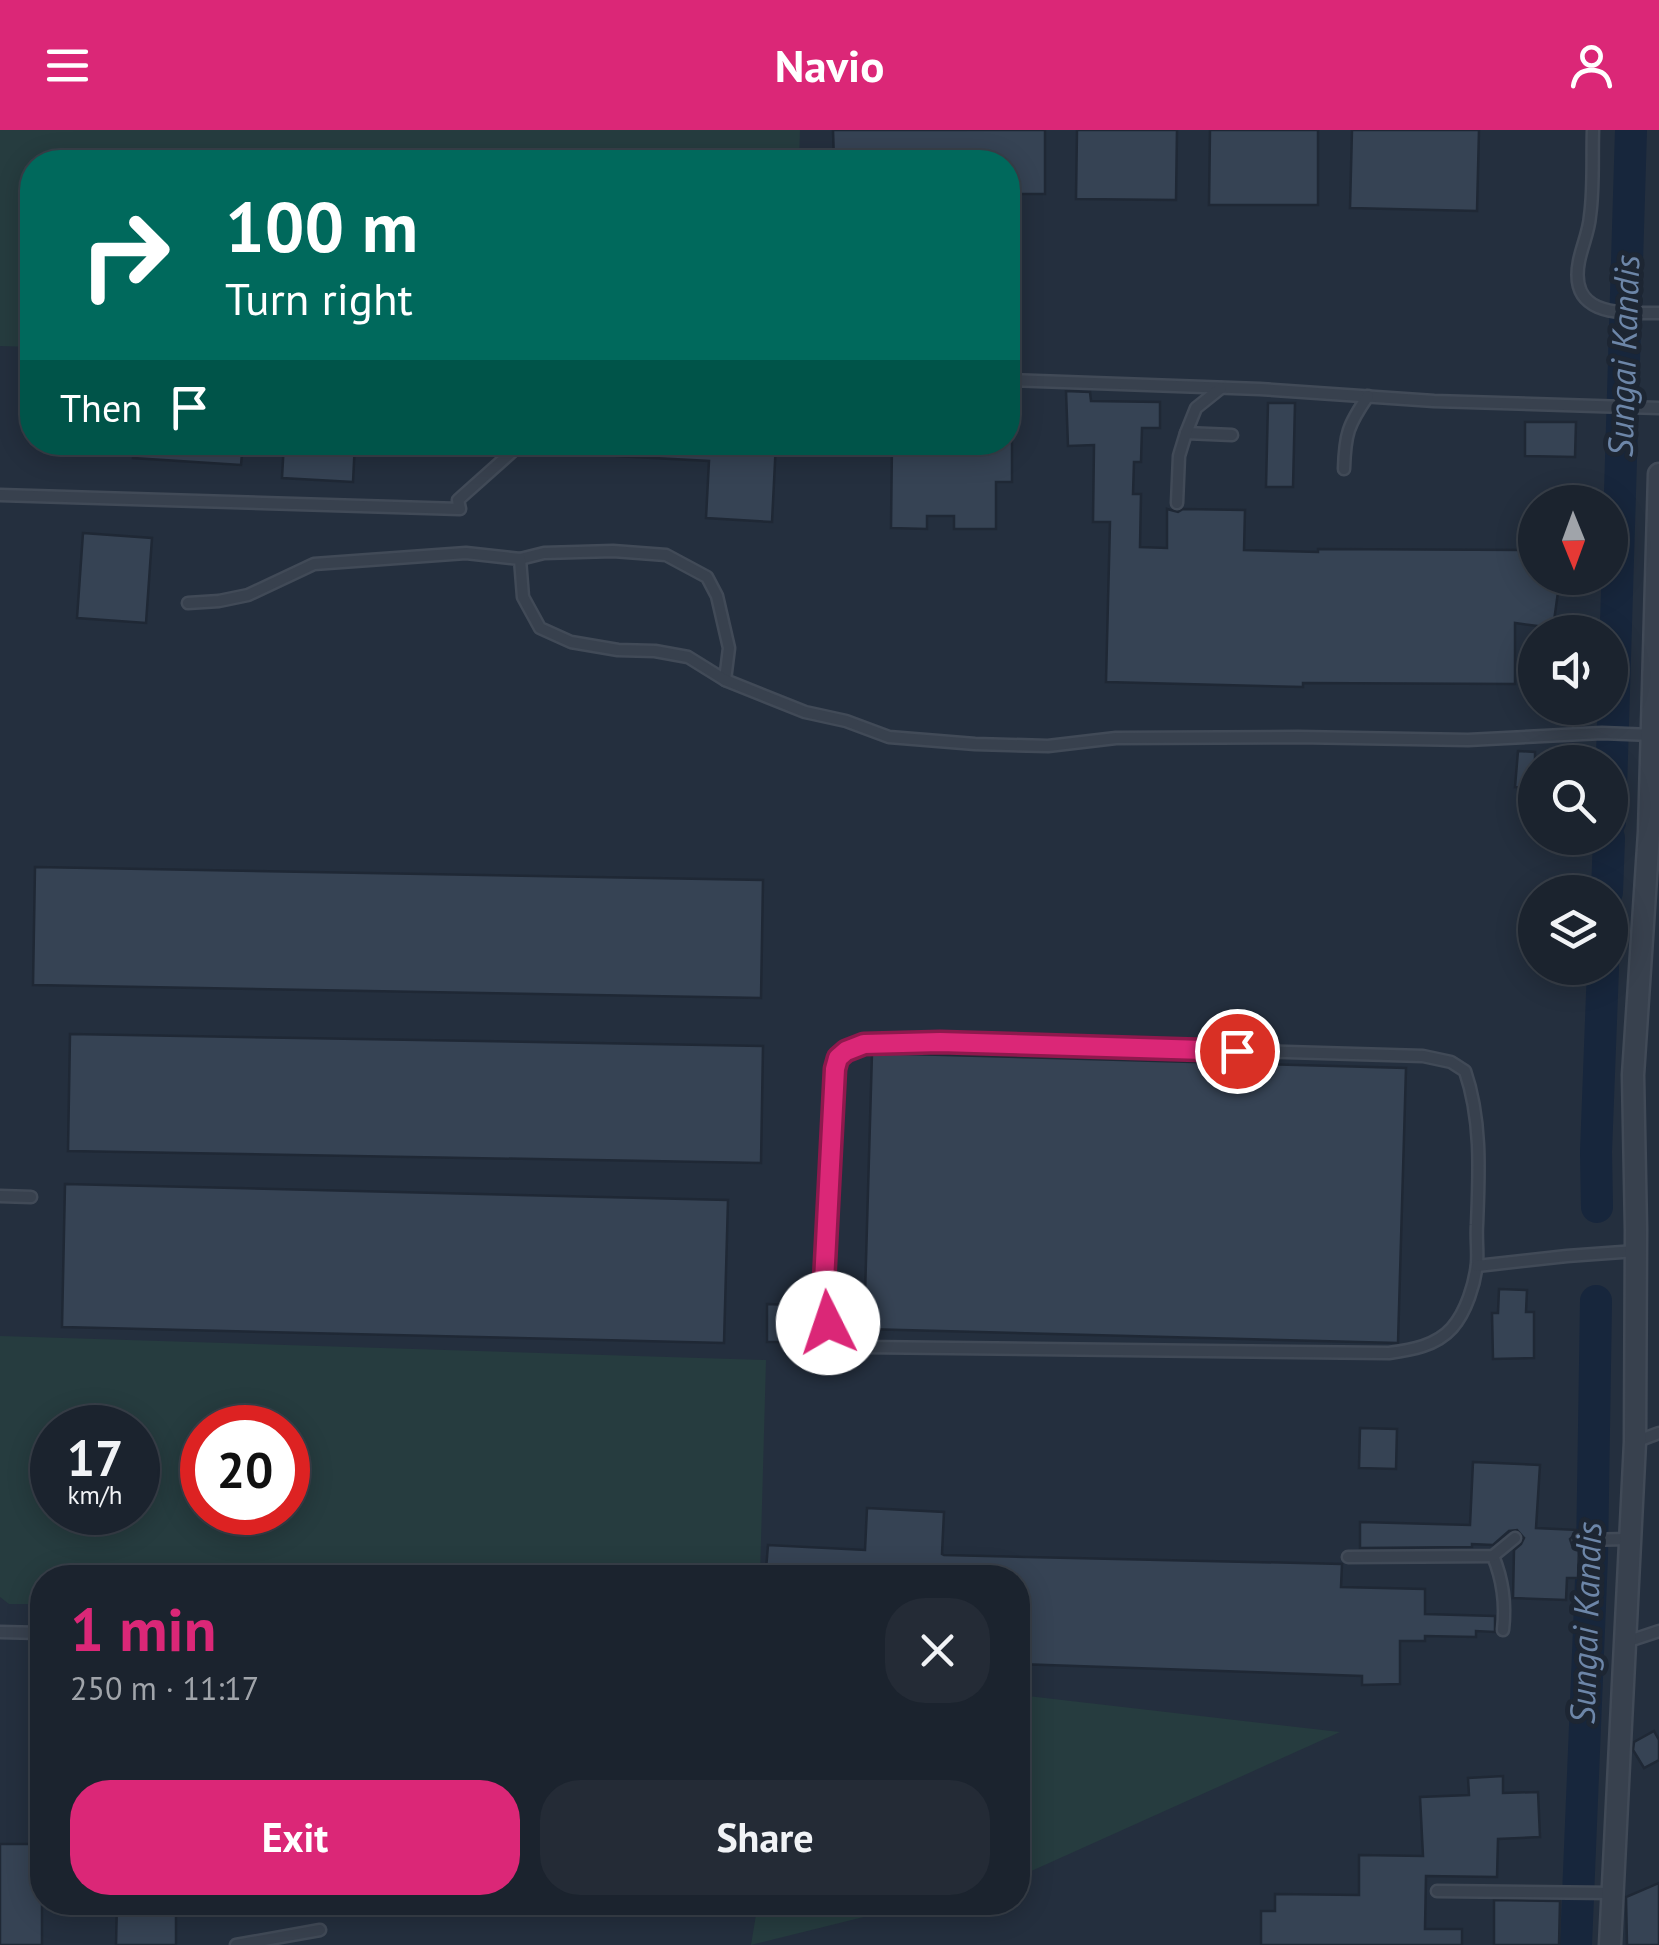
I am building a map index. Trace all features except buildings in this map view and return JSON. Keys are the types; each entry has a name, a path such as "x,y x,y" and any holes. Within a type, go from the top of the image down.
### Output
{"street":[{"path":"1610,1945 1636,1442 1633,1076 1654,833 1643,734 1656,690 1659,474"}],"lane":[{"path":"1592,130 1590,218 1578,266 1580,292 1592,306 1619,312 1659,313"},
{"path":"1020,380 1659,408"},
{"path":"1178,503 1179,456 1186,433 1196,408 1222,388"},
{"path":"1344,469 1347,433 1368,396"},
{"path":"1186,433 1232,435"},
{"path":"0,495 460,508 458,500 509,455"},
{"path":"188,602 248,595 314,564 466,553 520,558 544,553 613,551 666,554 706,578 718,596 729,648 724,680"},
{"path":"520,558 523,597 540,628 571,642 688,657 724,680 805,712 846,721 889,737 1048,746 1116,738 1468,740 1643,734"},
{"path":"940,1042 1423,1056 1451,1062 1465,1071 1477,1126 1476,1266 1467,1301 1449,1332 1414,1350 1389,1353 854,1345 828,1323 824,1308 838,1058 864,1044 940,1042"},
{"path":"0,1196 32,1196"},
{"path":"1476,1266 1636,1251"},
{"path":"1636,1442 1659,1433"},
{"path":"1348,1557 1493,1556 1515,1538"},
{"path":"1582,1540 1630,1539"},
{"path":"1493,1556 1503,1593 1503,1630"},
{"path":"1626,1642 1659,1631"},
{"path":"0,1632 30,1632"},
{"path":"1437,1891 1613,1893"},
{"path":"236,1945 320,1930"}],"green space":[{"path":"0,130 800,130 799,150 20,150 20,347 0,346"},
{"path":"0,1336 766,1360 760,1565 30,1565 30,1604 9,1604 0,1597"},
{"path":"1030,1696 1340,1732 1030,1872"},
{"path":"756,1915 872,1915 751,1945"}],"waterway":[{"name":"Sungai Kandis","path":"1612,745 1631,130"},
{"name":"Sungai Kandis","path":"1608,855 1608,875"},
{"name":"Sungai Kandis","path":"1597,1207 1602,985"},
{"name":"Sungai Kandis","path":"1576,1945 1592,1556 1596,1301"}],"route":[{"path":"828,1323 824,1282 835,1069 838,1058 846,1051 864,1044 940,1042 1237,1051"}]}
